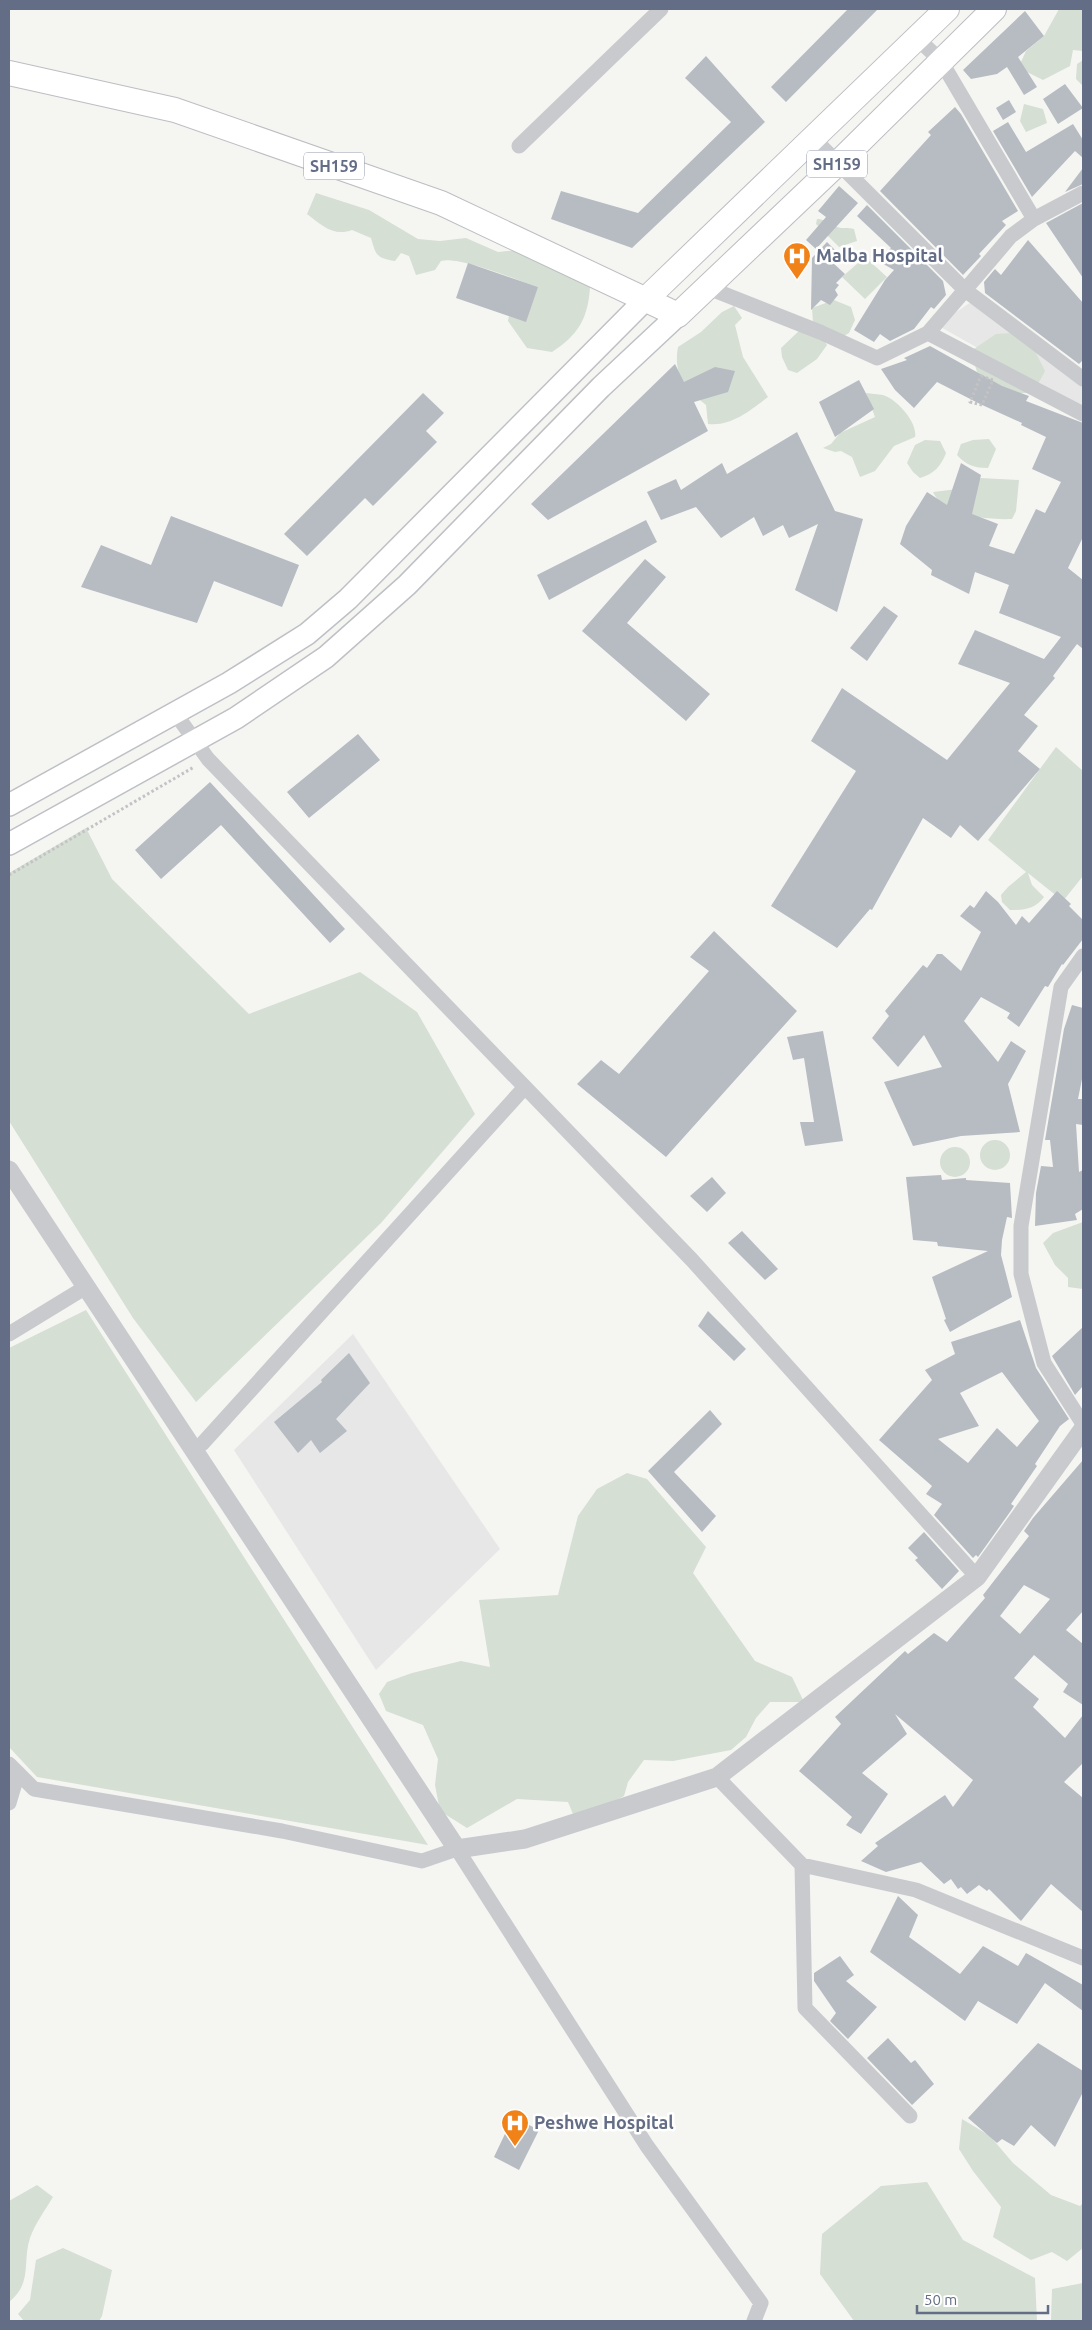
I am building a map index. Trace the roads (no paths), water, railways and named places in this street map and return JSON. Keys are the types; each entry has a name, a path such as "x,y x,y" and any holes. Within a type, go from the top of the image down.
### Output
{"main road":[{"name":"SH159","path":"645,300 947,9"},
{"name":"SH159","path":"9,74 175,110 441,203 678,315 838,163 994,9"},
{"path":"9,805 229,683 307,634 348,599 645,300"},
{"path":"9,844 236,718 326,657 407,585 601,388 678,315"},
{"path":"307,634 326,657"}],"street":[{"path":"519,146 661,9"},
{"path":"916,38 941,61 1034,219"},
{"path":"813,138 965,290 1082,376"},
{"path":"706,287 820,332 877,358 928,333 1011,236 1034,219 1083,193"},
{"path":"928,333 1083,414"},
{"path":"175,713 193,741 208,759 692,1260 977,1577"},
{"path":"1083,956 1061,987 1021,1226 1021,1274 1044,1363 1083,1424"},
{"path":"202,1444 525,1087"},
{"path":"9,1170 457,1849 647,2146 761,2303 754,2321"},
{"path":"9,1334 86,1287"},
{"path":"13,1769 34,1789 282,1831 422,1862 457,1849 525,1839 717,1776 977,1577 1083,1429"},
{"path":"9,1803 13,1769"},
{"path":"717,1776 802,1865 916,1890 1083,1958"},
{"path":"802,1865 806,2008 910,2116"}],"place":[{"name":"Malba Hospital","path":"797,280"},
{"name":"Peshwe Hospital","path":"515,2147"}]}
